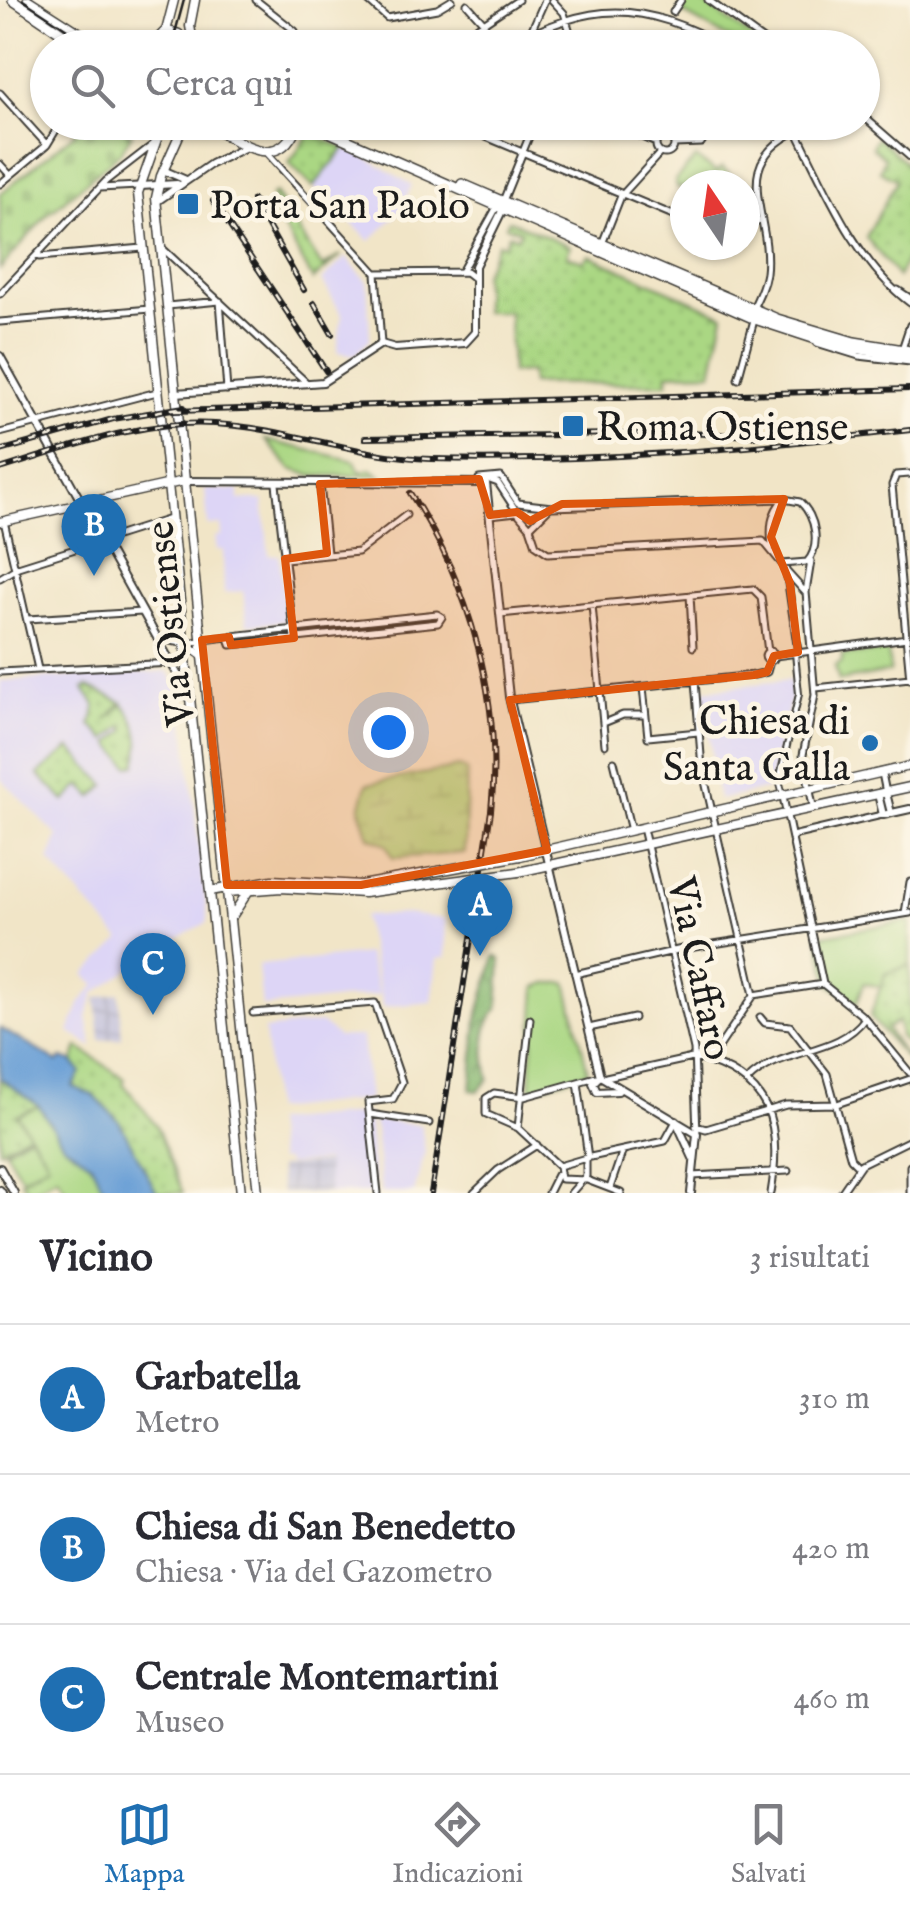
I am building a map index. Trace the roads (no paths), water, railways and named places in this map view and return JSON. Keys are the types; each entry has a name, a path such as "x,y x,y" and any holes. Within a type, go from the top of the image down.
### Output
{"main road":[{"path":"14,0 58,30"},
{"path":"28,0 75,30"},
{"path":"166,30 174,0"},
{"path":"190,30 195,0"},
{"path":"138,186 157,140"},
{"name":"Via Ostiense","path":"177,140 163,170 156,202 176,393 177,482 173,518 188,649 189,696 221,889 231,919 258,1193"},
{"path":"237,140 267,153 284,147 288,140"},
{"path":"347,140 810,338 906,355"},
{"path":"361,140 754,314 855,349"},
{"name":"Via Ostiense","path":"138,186 158,392 177,482 204,658 221,889 212,916 242,1193"},
{"path":"2,522 177,482"},
{"path":"221,889 279,880 362,889 541,852 910,766"},
{"path":"221,889 362,889 540,870 910,787"},
{"path":"231,919 236,905 249,890"}],"street":[{"path":"256,0 294,30"},
{"path":"367,0 387,18 437,9 452,0"},
{"path":"474,30 518,0"},
{"path":"532,29 549,0 564,13 569,30"},
{"path":"673,12 681,0"},
{"path":"708,0 749,30"},
{"path":"467,4 484,24"},
{"path":"532,29 564,13 598,4"},
{"path":"662,9 701,30"},
{"path":"0,93 30,126"},
{"path":"880,131 910,157"},
{"path":"42,140 47,145"},
{"path":"0,184 50,140"},
{"path":"496,140 670,214"},
{"path":"176,393 332,379 381,344 399,348 467,342 475,332 476,264 528,140"},
{"path":"649,140 656,143 660,153"},
{"path":"656,143 659,140"},
{"path":"669,140 674,144 703,140"},
{"path":"738,378 766,272 756,177 759,162 779,140"},
{"path":"801,140 852,234 887,283 910,301"},
{"path":"0,294 100,188 156,143"},
{"path":"602,244 621,196 660,153 671,152 674,144"},
{"path":"156,202 246,147"},
{"path":"267,153 376,272 381,344"},
{"path":"0,164 10,176"},
{"path":"163,170 187,180"},
{"path":"100,188 187,180"},
{"path":"462,272 501,205"},
{"path":"161,247 309,383"},
{"path":"36,257 144,248"},
{"path":"376,272 462,272 475,279"},
{"path":"167,306 220,302"},
{"path":"220,302 227,390"},
{"path":"0,322 150,309"},
{"path":"906,355 910,325"},
{"path":"0,356 161,639 189,696"},
{"path":"0,432 158,392"},
{"path":"816,688 910,678 906,578 894,477 910,474"},
{"path":"177,482 320,484 501,477 518,504 552,507 796,500 809,512 815,537 806,592 816,688 803,749 814,809"},
{"path":"480,479 498,482 530,526 534,542 548,552 761,540 772,547 806,592"},
{"path":"480,479 486,484 510,700 541,852 551,867 602,1082 696,1133"},
{"path":"276,484 294,638"},
{"path":"320,484 327,553"},
{"path":"772,547 772,518 784,499"},
{"path":"530,526 552,507"},
{"path":"490,515 517,512"},
{"path":"285,558 366,549 406,514"},
{"path":"0,578 15,568 173,518"},
{"path":"2,522 38,670"},
{"path":"784,567 797,566 812,557"},
{"path":"674,1120 691,1140 696,1133 769,1110 790,1104 837,1104 910,1076 865,1018 823,984 779,780 799,694 784,567"},
{"path":"500,614 756,590 761,597 768,652 765,657 909,638"},
{"path":"690,595 693,647"},
{"path":"592,605 606,744"},
{"path":"27,619 145,612"},
{"path":"188,649 202,640 293,629 442,616 438,623 230,645 230,637"},
{"path":"161,639 204,658"},
{"path":"510,700 764,674 773,658"},
{"path":"0,672 172,662"},
{"path":"694,682 712,811 754,996"},
{"path":"643,686 648,737 698,732"},
{"path":"606,722 623,715 645,714"},
{"path":"614,761 631,830"},
{"path":"882,773 887,814"},
{"path":"792,836 910,808"},
{"path":"658,824 662,842"},
{"name":"Via Caffaro","path":"643,828 696,1058 696,1133"},
{"path":"575,974 672,952 907,914 910,882"},
{"path":"212,916 220,908 231,919"},
{"path":"621,1193 583,1179 562,1179 559,1169 518,1128 486,1114 485,1100 492,1093 524,1097 602,1082 714,1053 754,996 823,984"},
{"path":"253,1013 374,1002 402,1082 393,1099 368,1102 378,1193"},
{"path":"760,1016 765,1023 787,1024 816,1058 829,1078 851,1160 859,1166"},
{"path":"518,1128 530,1018"},
{"path":"588,1028 634,1018"},
{"path":"748,1080 769,1062 852,1034 865,1018"},
{"path":"714,1053 718,1064"},
{"path":"227,1055 234,1060 244,1057"},
{"path":"696,1058 718,1064 748,1080 769,1110 776,1141 771,1193"},
{"path":"571,1193 583,1179 587,1158 580,1086"},
{"path":"233,1112 249,1109"},
{"path":"370,1114 428,1122"},
{"path":"548,1193 559,1169 587,1158 665,1142 674,1120"},
{"path":"691,1193 696,1133"},
{"path":"685,1134 694,1160"},
{"path":"841,1193 859,1166 883,1150 910,1140"},
{"path":"474,1193 498,1170 537,1145"},
{"path":"610,1189 622,1153"},
{"path":"910,1166 910,1193"},
{"path":"0,1168 14,1193"},
{"path":"692,1176 788,1171"}],"water":[{"path":"0,1028 58,1062 61,1058 72,1061 81,1072 73,1087 93,1095 119,1121 157,1193 106,1193 91,1163 63,1144 39,1106 0,1078"}],"tram line":[{"path":"23,0 69,30"},
{"path":"176,30 184,0"}],"railway":[{"path":"253,200 304,290"},
{"path":"213,201 326,371"},
{"path":"314,303 332,334"},
{"path":"174,411 910,389"},
{"path":"0,451 113,419 184,407"},
{"path":"0,469 106,437 187,424 269,431 404,457 492,460 672,453 910,430"},
{"path":"365,438 683,433 760,436"},
{"path":"410,493 450,566 465,605 478,645 492,728 491,811 431,1193"}],"place":[{"name":"Porta San Paolo","path":"188,204"},
{"name":"Roma Ostiense","path":"573,426"},
{"name":"Chiesa di San Benedetto","path":"94,576"},
{"name":"Chiesa di Santa Galla","path":"870,743"},
{"name":"Garbatella","path":"480,956"},
{"name":"Centrale Montemartini","path":"153,1015"}]}
